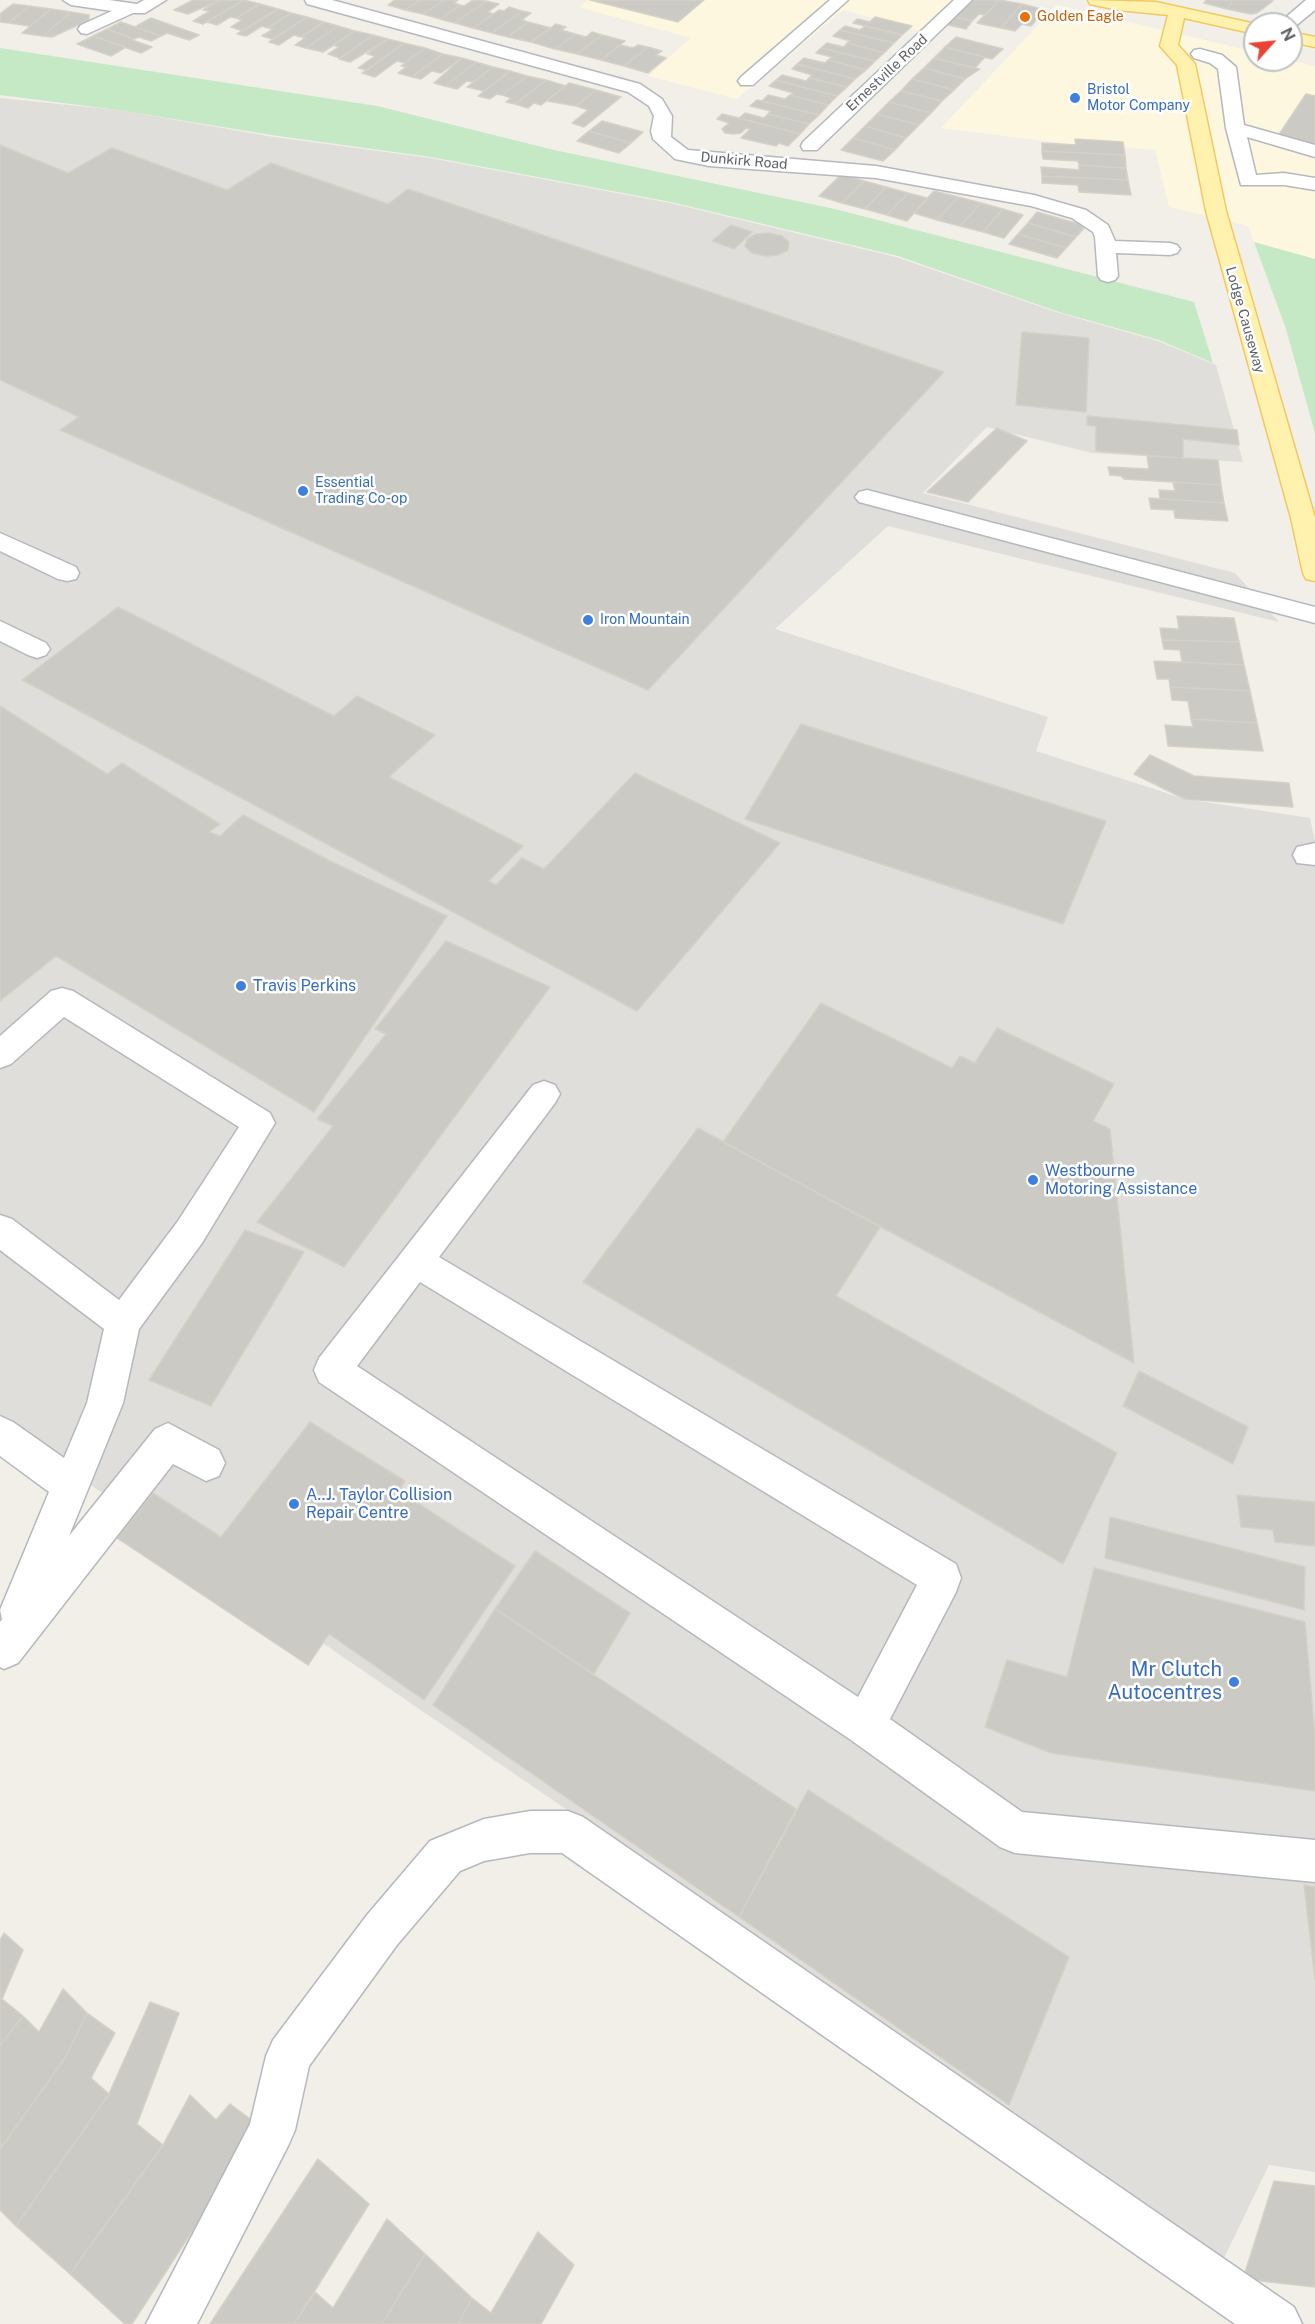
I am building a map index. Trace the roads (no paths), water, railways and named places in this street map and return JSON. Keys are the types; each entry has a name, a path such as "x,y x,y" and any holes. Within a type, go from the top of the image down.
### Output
{"main road":[{"path":"1096,0 1118,5 1142,20 1174,19 1209,27 1243,40"},
{"name":"Lodge Causeway","path":"1174,19 1169,46 1193,59 1215,211 1256,359 1309,519 1315,573"},
{"path":"1209,27 1243,28"},
{"path":"1193,59 1209,27"}],"street":[{"path":"71,0 135,8"},
{"path":"87,29 158,0"},
{"name":"Dunkirk Road","path":"313,0 634,88 656,103 663,116 660,131 662,140 682,154 709,160 876,172 1034,201 1065,209 1091,220 1101,229 1107,248 1108,276"},
{"path":"747,81 840,0"},
{"name":"Ernestville Road","path":"810,146 964,0"},
{"path":"1302,12 1315,1"},
{"path":"1193,59 1216,59 1227,67 1235,128 1248,181 1284,179 1315,184"},
{"path":"1235,128 1315,151"},
{"path":"1107,248 1170,249"},
{"path":"867,497 1315,615"},
{"path":"0,541 67,573"},
{"path":"0,630 37,649"},
{"path":"0,1055 62,1000 259,1123 190,1232 123,1323 105,1403 2,1652"},
{"path":"544,1094 332,1370 865,1726 1016,1832 1315,1862"},
{"path":"0,1230 123,1323"},
{"path":"416,1261 942,1578 865,1726"},
{"path":"0,1434 71,1485"},
{"path":"2,1652 168,1441 206,1463"},
{"path":"171,2324 272,2130 289,2056 382,1930 445,1856 484,1839 530,1832 568,1832 1277,2324"}],"place":[{"name":"Golden Eagle","path":"1025,17"},
{"name":"Bristol Motor Company","path":"1075,98"},
{"name":"Essential Trading Co-op","path":"303,491"},
{"name":"Iron Mountain","path":"588,620"},
{"name":"Travis Perkins","path":"241,986"},
{"name":"Westbourne Motoring Assistance","path":"1033,1180"},
{"name":"A..J. Taylor Collision Repair Centre","path":"294,1504"},
{"name":"Mr Clutch Autocentres","path":"1234,1682"}]}
